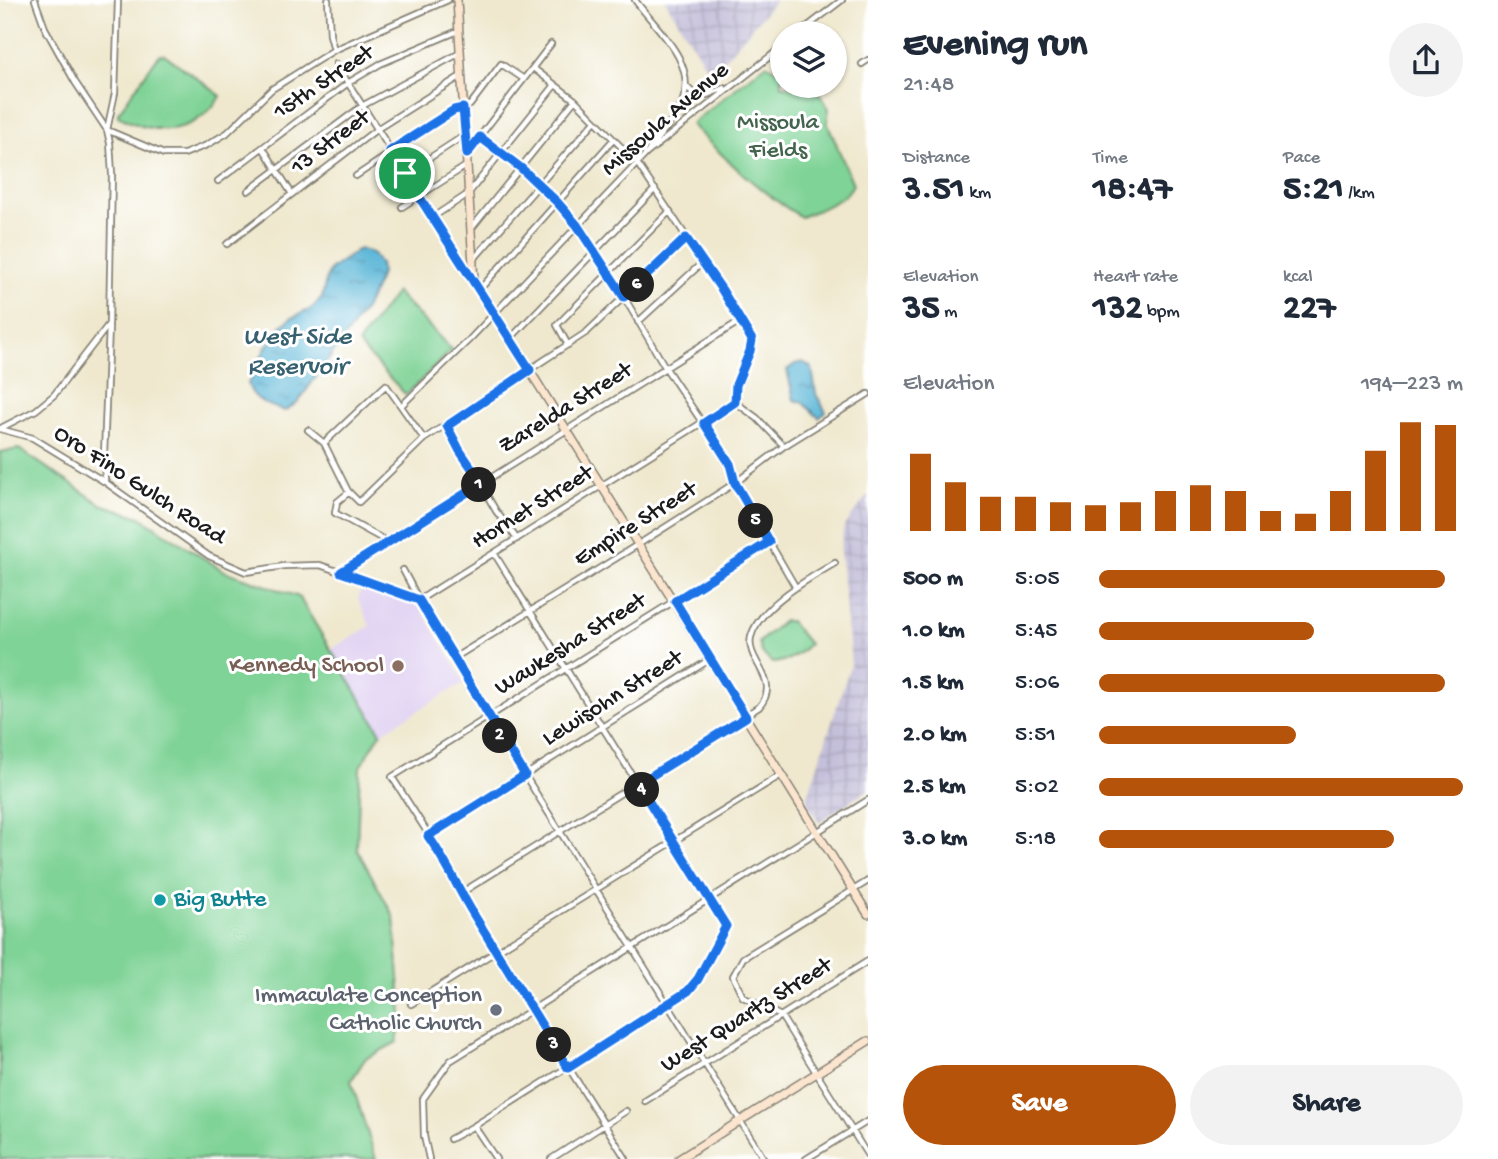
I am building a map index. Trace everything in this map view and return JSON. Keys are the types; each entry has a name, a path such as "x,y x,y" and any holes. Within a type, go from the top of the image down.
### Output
{"street":[{"path":"35,0 45,28 75,82 107,130 164,154 184,154 207,145 227,133 259,99 334,50 448,0"},
{"path":"105,482 112,174 107,130 115,93 118,0"},
{"path":"328,0 330,35 334,50"},
{"path":"457,0 474,281"},
{"path":"635,0 675,51 686,86 684,100 676,114 647,153"},
{"path":"815,21 842,0"},
{"name":"15th Street","path":"219,181 348,83 380,64 459,30"},
{"path":"467,154 551,44"},
{"path":"248,191 362,106 460,53"},
{"name":"Missoula Avenue","path":"402,405 647,153 770,56"},
{"path":"862,64 868,60"},
{"path":"336,64 675,601 868,914"},
{"path":"356,176 454,110 470,105 501,64 524,79"},
{"path":"533,68 575,100 637,163 670,211 752,340 736,385 735,402 757,418 784,446"},
{"name":"13 Street","path":"227,244 377,129 461,76"},
{"path":"433,217 468,194 555,85"},
{"path":"686,86 696,96 707,95 731,85"},
{"path":"470,229 575,100"},
{"path":"472,260 595,121"},
{"path":"385,187 465,135"},
{"path":"480,137 521,168 577,225 665,367 730,464 735,483 795,586"},
{"path":"479,290 614,140"},
{"path":"262,148 292,194"},
{"path":"402,207 467,165"},
{"path":"510,339 593,251 656,190"},
{"path":"568,345 557,325 670,211"},
{"path":"308,430 324,443 349,492 359,502 424,439 587,332 686,238"},
{"path":"638,322 703,262"},
{"name":"Zarelda Street","path":"341,572 740,321"},
{"path":"0,428 36,410 54,395 109,324"},
{"path":"324,443 386,385 424,439"},
{"name":"Empire Street","path":"454,658 735,483 784,446 868,394"},
{"name":"Hornet Street","path":"419,600 735,402"},
{"path":"447,426 496,511 517,539"},
{"name":"Oro Fino Gulch Road","path":"0,428 33,438 105,482 209,556 246,572 284,566 320,565 341,572"},
{"path":"349,492 337,502 335,513 388,542"},
{"name":"Waukesha Street","path":"428,836 392,777 769,542"},
{"path":"450,1139 668,1005 692,986 726,926 494,553"},
{"path":"461,893 762,705 767,689 764,674 752,650 754,630 795,586 835,563"},
{"path":"403,570 488,716 765,1159"},
{"path":"341,572 419,600"},
{"name":"Lewisohn Street","path":"428,836 710,659"},
{"path":"411,1004 782,774"},
{"path":"429,1159 424,1136 423,1099 450,1061 868,800"},
{"path":"428,836 446,862 496,952 626,1159"},
{"path":"868,881 743,958 733,976 743,997 780,1016 868,1156"},
{"name":"West Quartz Street","path":"645,1101 868,961"},
{"path":"679,1159 868,1041"},
{"path":"551,1159 626,1111"},
{"path":"806,1159 868,1121"},
{"path":"474,1126 496,1159"}],"shaded area":[{"path":"665,0 776,0 711,75"},
{"path":"868,495 868,790 819,822 806,801 851,663 840,551 844,526"},
{"name":"Kennedy School","path":"362,584 418,604 465,682 381,733 330,650 370,626 358,599"}],"green space":[{"path":"164,54 221,96 199,119 174,128 147,127 118,116 159,55"},
{"name":"Missoula Fields","path":"766,64 770,66 770,98 823,98 829,109 827,122 853,184 838,200 801,217 743,174 691,124"},
{"path":"396,292 452,350 406,395 358,344"},
{"path":"19,449 101,504 140,517 224,571 299,597 381,733 360,767 357,849 394,917 402,1014 397,1042 365,1059 351,1081 376,1159 0,1159 0,452"},
{"path":"783,621 790,621 809,644 792,657 772,663 761,652 759,642"}],"water":[{"name":"West Side Reservoir","path":"359,249 372,253 380,264 381,273 366,307 298,402 285,411 262,402 250,390 248,384 266,347 279,328 291,318 311,309 322,298 331,269"},
{"path":"803,362 812,368 816,394 826,412 819,418 802,402 794,400 787,370"}],"place":[{"name":"Kennedy School","path":"398,666"},
{"name":"Big Butte","path":"160,900"},
{"name":"Immaculate Conception Catholic Church","path":"496,1010"}],"route":[{"path":"463,108 467,154 480,137 521,168 577,225 624,297 686,238 752,340 736,385 735,402 704,423 730,464 735,483 769,542 675,601 746,717 638,784 726,926 698,979 688,991 568,1068 464,898 445,860 428,836 525,775 419,600 341,572 482,483 447,426 530,370 405,173 390,151 454,110 463,108"}]}
